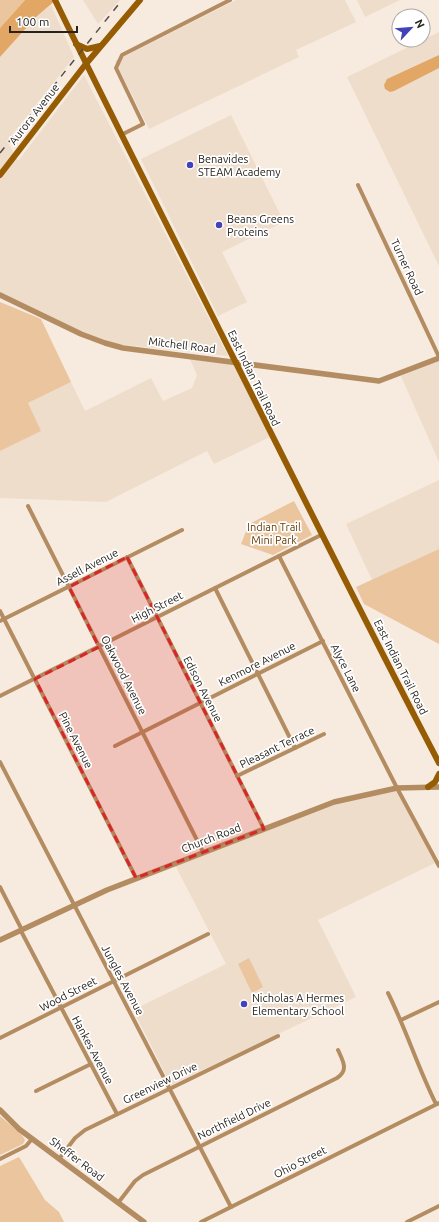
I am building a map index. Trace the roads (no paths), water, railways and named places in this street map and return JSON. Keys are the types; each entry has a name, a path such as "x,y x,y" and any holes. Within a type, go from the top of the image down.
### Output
{"main road":[{"name":"East Indian Trail Road","path":"55,0 85,64 321,535 439,762"},
{"name":"Aurora Avenue","path":"0,175 85,64 140,0"},
{"path":"76,44 87,49 101,46"},
{"path":"428,787 435,782 439,774"}],"street":[{"path":"121,135 144,124 116,68 122,55 230,0"},
{"name":"Turner Road","path":"358,185 439,357"},
{"name":"Mitchell Road","path":"0,295 81,334 112,346 379,381 439,357"},
{"name":"Oakwood Avenue","path":"28,506 203,852"},
{"name":"Assell Avenue","path":"2,620 182,530"},
{"name":"High Street","path":"0,696 321,535"},
{"name":"Alyce Lane","path":"279,556 397,788 439,866"},
{"name":"Edison Avenue","path":"127,557 264,829"},
{"path":"215,588 295,748"},
{"name":"Pine Avenue","path":"0,611 2,620 34,679 136,878"},
{"name":"Kenmore Avenue","path":"115,746 323,641"},
{"name":"Pleasant Terrace","path":"237,776 324,734"},
{"name":"Jungles Avenue","path":"0,762 231,1207"},
{"name":"Church Road","path":"0,940 136,878 334,802 397,788 439,787"},
{"name":"Hankes Avenue","path":"0,887 117,1114"},
{"name":"Wood Street","path":"0,1038 208,934"},
{"path":"388,993 401,1020 422,1073 438,1103"},
{"path":"401,1020 439,1002"},
{"name":"Greenview Drive","path":"59,1159 79,1134 278,1036"},
{"name":"Northfield Drive","path":"118,1203 139,1178 337,1078 345,1071 345,1066 338,1050"},
{"path":"36,1091 91,1064"},
{"name":"Ohio Street","path":"201,1222 438,1103"},
{"name":"Sheffer Road","path":"0,1110 32,1139 144,1222"},
{"path":"0,1159 26,1146 32,1139"},
{"path":"408,1222 439,1206"}],"railway":[{"path":"0,153 122,0"}],"place":[{"name":"Benavides STEAM Academy","path":"190,165"},
{"name":"Beans Greens Proteins","path":"219,225"},
{"name":"Nicholas A Hermes Elementary School","path":"244,1004"}],"park label":[{"name":"Indian Trail Mini Park","path":"274,533"}]}
